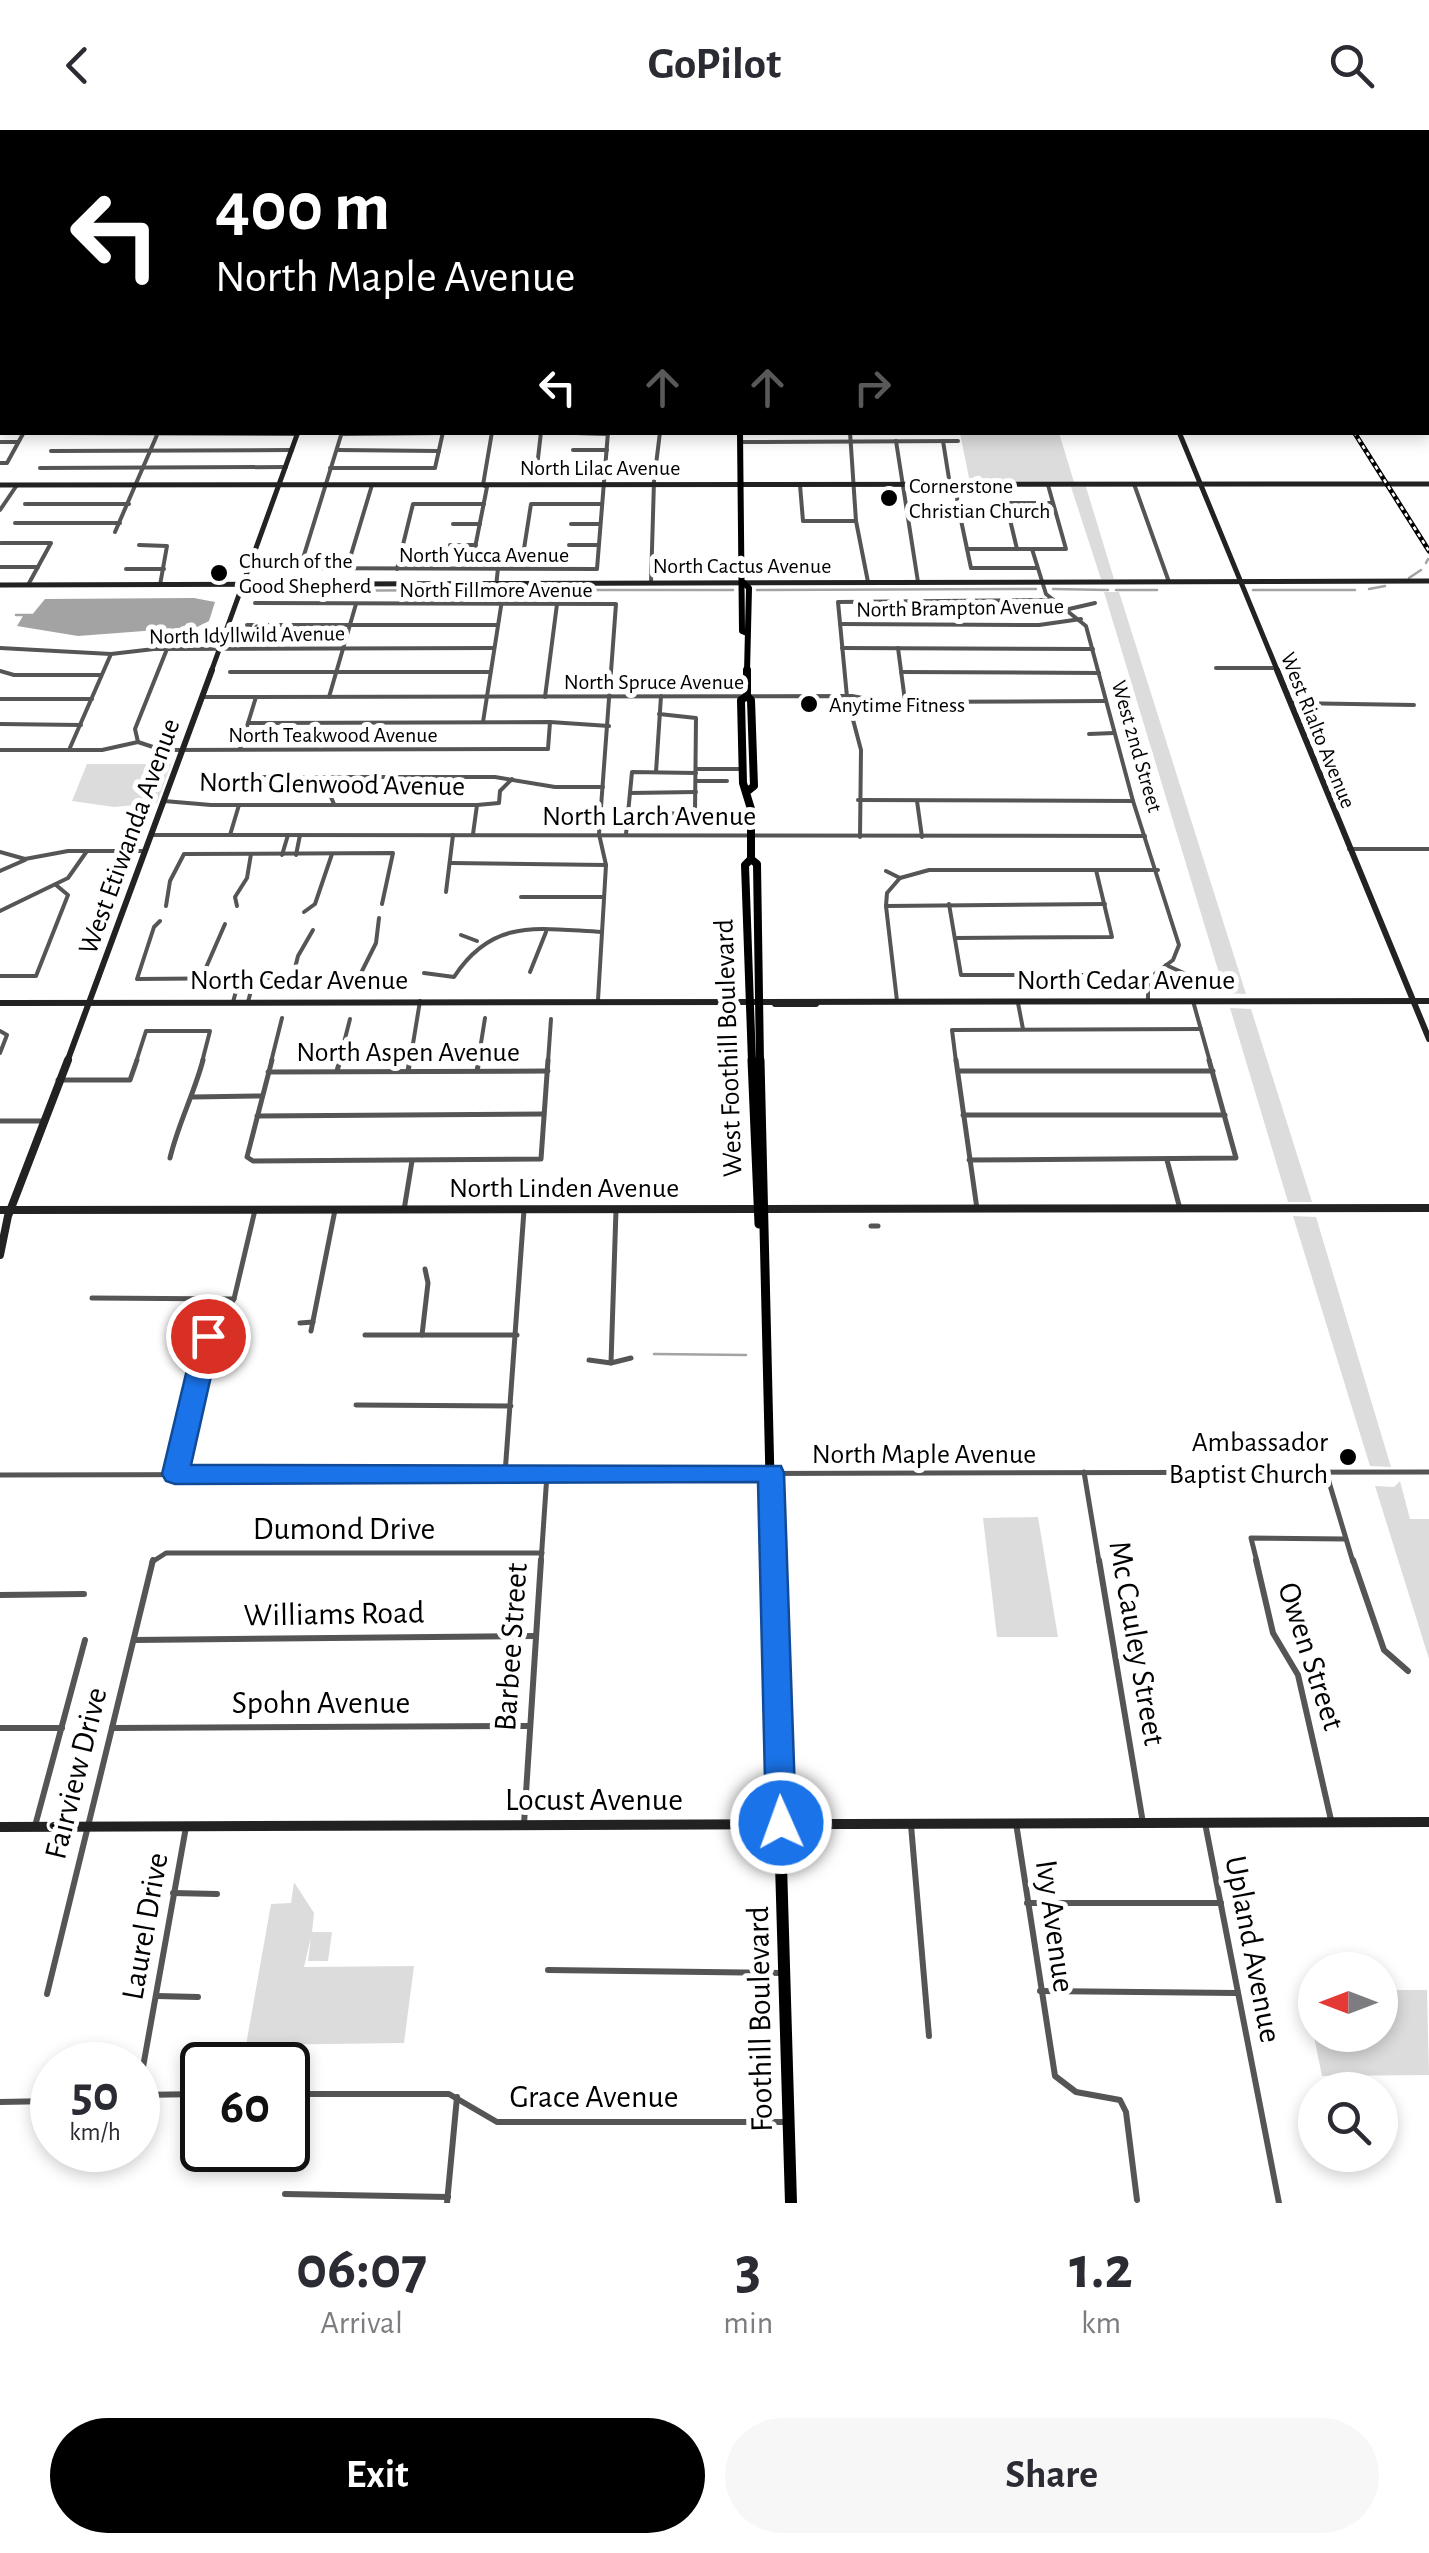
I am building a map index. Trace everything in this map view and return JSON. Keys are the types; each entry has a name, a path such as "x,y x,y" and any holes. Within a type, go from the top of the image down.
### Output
{"main road":[{"name":"West Foothill Boulevard","path":"740,435 744,583 740,588 742,631 747,633 747,696"},
{"name":"West Foothill Boulevard","path":"747,696 741,700 742,769 748,770 751,835 750,859 745,870 745,914 771,1473"},
{"name":"West Foothill Boulevard","path":"747,696 752,700 754,786 748,790"},
{"name":"West Foothill Boulevard","path":"750,859 756,864 758,900 760,1209"},
{"path":"745,870 751,872 753,896 758,900"},
{"path":"745,914 752,918 753,934 759,942"},
{"name":"Foothill Boulevard","path":"771,1473 791,2203"}],"street":[{"path":"0,130 31,130"},
{"path":"440,130 505,130"},
{"path":"0,463 7,463 22,435"},
{"path":"115,532 157,435"},
{"name":"West Etiwanda Avenue","path":"0,1254 5,1210 92,1002 297,435"},
{"path":"300,568 341,435"},
{"path":"330,468 435,468 443,435"},
{"path":"471,568 487,487 484,485 492,435"},
{"path":"541,435 536,467 606,467"},
{"path":"569,544 598,544 608,435"},
{"path":"651,582 660,435"},
{"path":"850,435 856,521 868,582"},
{"name":"West Rialto Avenue","path":"1180,435 1429,1039"},
{"path":"896,440 918,582"},
{"path":"943,441 971,568 1037,568"},
{"path":"740,442 958,441"},
{"path":"0,442 18,442"},
{"path":"51,451 292,450"},
{"path":"336,450 439,450"},
{"path":"573,450 607,450"},
{"path":"40,468 286,467"},
{"path":"967,549 1066,549 1048,484"},
{"path":"1134,484 1170,582"},
{"name":"North Lilac Avenue","path":"0,486 1429,484"},
{"path":"348,568 372,485"},
{"path":"800,485 802,521 856,521"},
{"path":"0,510 17,486"},
{"path":"0,499 7,499"},
{"path":"1017,549 1006,504 1053,503"},
{"path":"26,504 129,504"},
{"path":"397,569 413,504 484,504"},
{"path":"521,568 531,504 602,504"},
{"path":"16,523 120,523"},
{"path":"453,524 480,524"},
{"path":"571,524 600,524"},
{"path":"1,543 50,544 29,583"},
{"path":"450,544 476,544"},
{"name":"North Yucca Avenue","path":"250,568 597,568 598,544"},
{"path":"139,545 167,546 161,559 161,583"},
{"path":"860,837 858,800 864,781 861,748 847,696 838,602 1051,600 1032,549"},
{"path":"0,568 38,568"},
{"path":"483,722 502,604 496,582 498,568"},
{"path":"126,569 164,569"},
{"name":"North Cactus Avenue","path":"0,583 1427,582"},
{"name":"West 2nd Street","path":"1051,600 1081,619 1093,648 1133,801 1180,949 1166,965"},
{"name":"North Fillmore Avenue","path":"255,603 616,604 611,696"},
{"path":"1069,609 1095,603"},
{"path":"329,697 356,604"},
{"path":"545,697 558,604"},
{"name":"North Brampton Avenue","path":"840,624 1039,625 1081,619"},
{"path":"247,625 498,626"},
{"name":"North Idyllwild Avenue","path":"0,648 111,654 168,649 494,648"},
{"path":"842,648 1093,648"},
{"path":"898,648 905,702"},
{"path":"138,742 134,730 168,649"},
{"path":"69,750 111,654"},
{"path":"1216,668 1275,668"},
{"path":"0,671 14,675 103,674"},
{"path":"230,672 490,672"},
{"path":"901,672 1099,673"},
{"path":"598,1000 606,865 598,834 611,696"},
{"path":"656,772 661,696"},
{"name":"North Spruce Avenue","path":"202,697 847,696 905,702 1106,702"},
{"path":"240,748 256,697"},
{"path":"0,699 92,700"},
{"path":"1290,703 1414,704"},
{"path":"659,714 696,716 695,813"},
{"path":"248,723 550,722 610,726"},
{"name":"North Teakwood Avenue","path":"0,750 116,749 138,742 152,749 183,750 548,748 550,722"},
{"path":"0,724 81,725"},
{"path":"1089,734 1114,733"},
{"path":"626,834 632,772 742,769"},
{"path":"322,776 334,804"},
{"path":"234,777 512,779 536,785 603,787"},
{"path":"536,785 543,778"},
{"name":"North Glenwood Avenue","path":"164,801 238,805 477,805 499,803 500,791 512,779"},
{"path":"696,782 728,781"},
{"path":"630,793 696,792"},
{"path":"858,800 1133,801"},
{"path":"917,802 922,837"},
{"path":"230,834 238,805"},
{"path":"473,834 477,805"},
{"path":"627,813 728,814"},
{"path":"282,856 288,834"},
{"path":"446,892 454,834"},
{"name":"North Larch Avenue","path":"152,835 1145,836"},
{"path":"296,856 300,835"},
{"path":"1350,850 1429,849"},
{"path":"0,910 56,885 77,870 87,851"},
{"path":"0,871 49,853 146,851"},
{"path":"0,852 25,860"},
{"path":"304,912 314,904 332,853"},
{"path":"166,906 165,896 181,856 394,853 382,904"},
{"path":"237,906 235,897 248,878 251,854"},
{"path":"451,862 606,865"},
{"path":"897,1001 886,906 887,894 900,878 928,870 1158,870"},
{"path":"955,938 1112,937 1096,870"},
{"path":"886,871 900,878"},
{"path":"0,976 36,976 68,895 56,885"},
{"path":"521,897 604,898"},
{"path":"949,904 961,975 1126,975 1148,979 1166,965 1186,974"},
{"path":"886,906 1105,904"},
{"path":"160,920 145,950 137,979 359,978 376,944 379,918"},
{"path":"201,978 224,924"},
{"path":"292,980 298,956 313,930"},
{"path":"424,974 454,976 466,953 478,941 510,931 602,932"},
{"path":"530,972 546,932"},
{"path":"461,935 478,941"},
{"path":"233,1002 240,977"},
{"path":"248,1002 254,979"},
{"path":"1148,979 1148,1001"},
{"path":"627,1004 660,999"},
{"name":"North Cedar Avenue","path":"0,1003 660,999 748,1002"},
{"name":"North Cedar Avenue","path":"598,1000 627,1004 1429,1000"},
{"path":"408,1071 420,1001"},
{"path":"969,1160 1236,1158 1193,1001"},
{"path":"1017,1002 1023,1029"},
{"path":"282,1018 249,1160 541,1159 552,1018"},
{"path":"338,1072 350,1018"},
{"path":"477,1071 485,1018"},
{"path":"977,1209 952,1030 1201,1029"},
{"path":"0,1053 3,1031"},
{"path":"58,1080 130,1080 146,1032 210,1031 193,1097 179,1121 170,1158"},
{"path":"958,1071 1212,1070"},
{"name":"North Aspen Avenue","path":"268,1072 548,1071"},
{"path":"193,1097 262,1096"},
{"path":"257,1116 544,1114"},
{"path":"963,1115 1225,1114"},
{"path":"0,1121 42,1122"},
{"path":"1167,1160 1180,1209"},
{"path":"404,1210 412,1161"},
{"name":"North Linden Avenue","path":"5,1210 1429,1208"},
{"path":"175,1474 208,1336 234,1300 256,1210"},
{"path":"311,1332 335,1210"},
{"path":"505,1474 524,1210"},
{"path":"611,1362 616,1210"},
{"path":"422,1335 428,1284 425,1269"},
{"path":"92,1298 234,1300"},
{"path":"300,1323 313,1322"},
{"path":"366,1336 518,1335"},
{"path":"590,1360 611,1362 631,1358"},
{"path":"356,1405 511,1406"},
{"name":"North Maple Avenue","path":"0,1475 547,1474 560,1469 771,1473 1429,1472"},
{"name":"Mc Cauley Street","path":"1084,1472 1143,1823"},
{"path":"1326,1472 1384,1650 1408,1672"},
{"name":"Barbee Street","path":"524,1824 547,1474"},
{"name":"Owen Street","path":"1332,1823 1298,1675 1273,1634 1251,1538 1345,1539"},
{"name":"Dumond Drive","path":"151,1564 166,1553 542,1553"},
{"name":"Fairview Drive","path":"47,1994 151,1564"},
{"path":"0,1595 84,1594"},
{"name":"Williams Road","path":"133,1640 536,1636"},
{"path":"35,1826 86,1640"},
{"name":"Spohn Avenue","path":"112,1728 530,1726"},
{"path":"0,1728 62,1728"},
{"path":"911,1822 928,2036"},
{"name":"Ivy Avenue","path":"1016,1822 1055,2076 1065,2088 1120,2100 1126,2112 1138,2200"},
{"name":"Upland Avenue","path":"1204,1822 1279,2203"},
{"name":"Locust Avenue","path":"0,1826 1429,1822"},
{"name":"Laurel Drive","path":"148,2042 161,1950 187,1825"},
{"path":"173,1893 217,1894"},
{"path":"1027,1903 1221,1903"},
{"path":"548,1970 785,1973"},
{"path":"1040,1991 1236,1993"},
{"path":"157,1996 198,1997"},
{"path":"286,2194 447,2200 457,2096 310,2094"},
{"name":"Grace Avenue","path":"457,2096 474,2112 497,2122 788,2122"},
{"path":"0,2102 30,2101"}],"shaded area":[{"path":"960,435 1060,435 1074,482 970,483"},
{"path":"1071,487 1086,487 1114,579 1101,579"},
{"path":"1104,592 1119,592 1246,994 1225,993"},
{"path":"194,598 215,602 209,621 197,627 78,636 17,626 23,616 31,616 45,599"},
{"path":"87,764 171,764 157,803 114,807 72,801"},
{"path":"1230,1008 1251,1009 1312,1202 1288,1202"},
{"path":"1293,1216 1316,1217 1391,1467 1370,1466"},
{"path":"1400,1481 1410,1519 1429,1519 1429,1659 1375,1486 1394,1487"},
{"path":"1038,1517 1058,1637 997,1637 983,1518"},
{"path":"294,1882 314,1913 312,1932 332,1932 328,1961 308,1961 311,1937 304,1967 414,1966 404,2043 247,2042 271,1904 291,1903"},
{"path":"1398,1990 1427,1990 1429,2075 1321,2072 1317,2052 1398,2052"}],"waterway":[{"path":"1426,563 1428,559"},
{"path":"1409,578 1421,570"},
{"path":"1369,589 1385,586"},
{"path":"757,590 1036,589"},
{"path":"1053,589 1108,590"},
{"path":"249,591 489,590"},
{"path":"505,590 733,590"},
{"path":"1116,590 1157,590"},
{"path":"1253,590 1355,590"},
{"path":"16,615 32,615"},
{"path":"654,1354 746,1355"}],"railway":[{"path":"1356,435 1429,551"}],"place":[{"name":"Cornerstone Christian Church","path":"889,498"},
{"name":"Church of the Good Shepherd","path":"219,573"},
{"name":"Anytime Fitness","path":"809,704"},
{"name":"Ambassador Baptist Church","path":"1348,1457"}],"route":[{"path":"208,1336 175,1474 771,1473 781,1823"}]}
